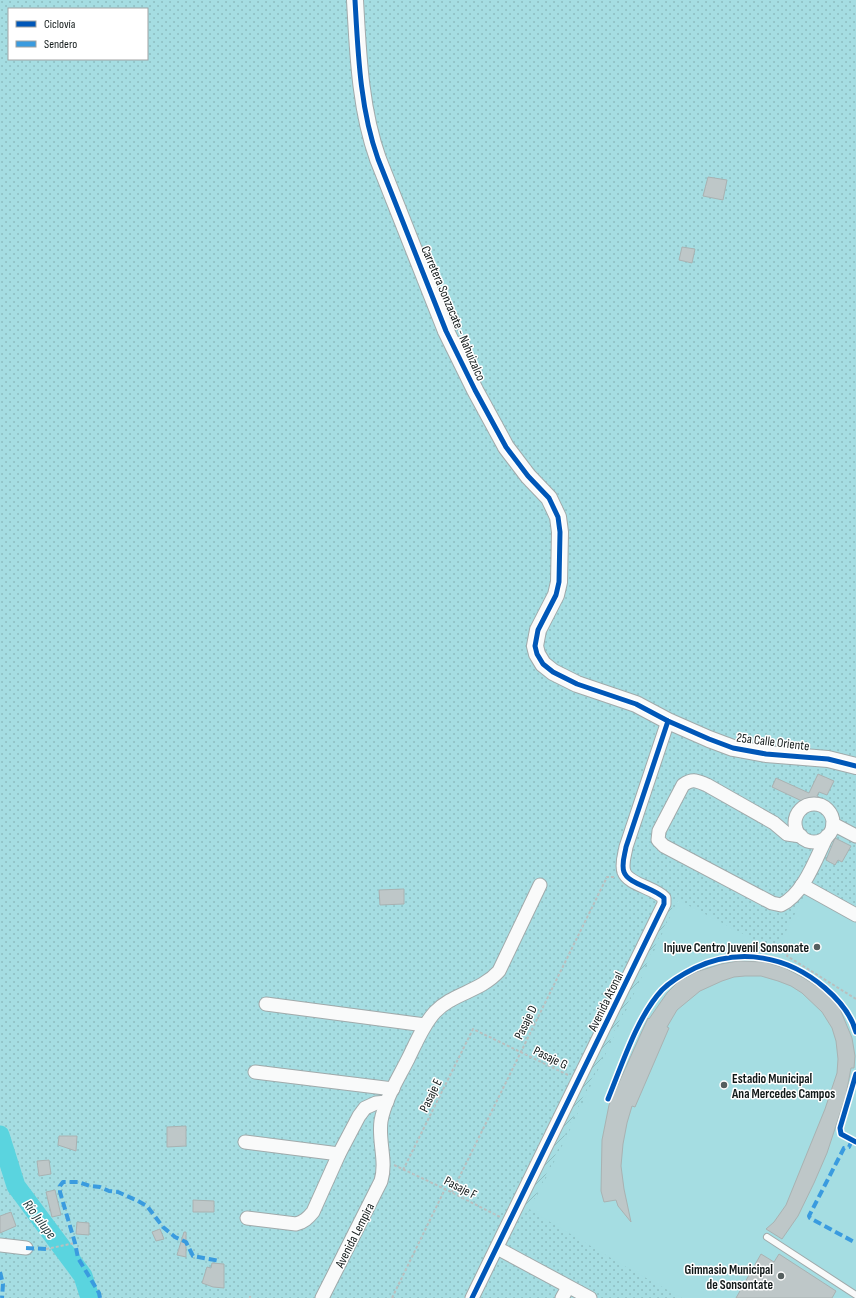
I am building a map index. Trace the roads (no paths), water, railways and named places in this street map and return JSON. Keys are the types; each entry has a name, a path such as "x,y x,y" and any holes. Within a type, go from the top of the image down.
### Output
{"street":[{"name":"Carretera Sonzacate - Nahuizalco","path":"355,0 360,78 373,144 378,159 446,330 475,390 506,447 528,476 549,498 558,517 560,532 560,582 556,595 538,630 535,646 539,659 547,668 561,677 636,704 668,721"},
{"name":"25a Calle Oriente","path":"668,721 709,739 740,750 766,754 816,757 856,766"},
{"name":"Avenida Atonal","path":"472,1298 664,904 664,898 659,893 630,879 624,872 624,861 626,846 668,721"},
{"path":"814,863 812,853 804,838 797,831 795,820 800,810 810,804 821,805 826,808 832,818 833,824 831,830 827,836 814,863 802,885 789,901 781,905 772,903 664,846 658,840 659,832 683,785 690,780 698,781 707,785 774,822 787,834 804,838 814,841 821,840 827,836"},
{"path":"774,822 795,820"},
{"path":"833,824 856,836"},
{"path":"248,1218 296,1224 302,1222 313,1212 339,1154 359,1116 365,1108 376,1103 387,1102 425,1025 435,1012 448,1001 482,986 492,979 499,971 540,885"},
{"path":"802,885 856,915"},
{"path":"266,1004 425,1025"},
{"path":"255,1072 393,1089"},
{"name":"Avenida Lempira","path":"322,1298 381,1181 384,1172 381,1122 387,1102"},
{"path":"245,1142 339,1154"},
{"path":"0,1245 26,1248"},
{"path":"497,1248 565,1292 590,1298"}],"lane":[{"path":"767,1237 856,1295"}],"waterway":[{"name":"Río Julupe","path":"0,1135 16,1186 83,1276 90,1298"}],"place":[{"name":"Injuve Centro Juvenil Sonsonate","path":"817,947"},
{"name":"Estadio Municipal Ana Mercedes Campos","path":"724,1085"},
{"name":"Gimnasio Municipal de Sonsontate","path":"781,1276"}]}
